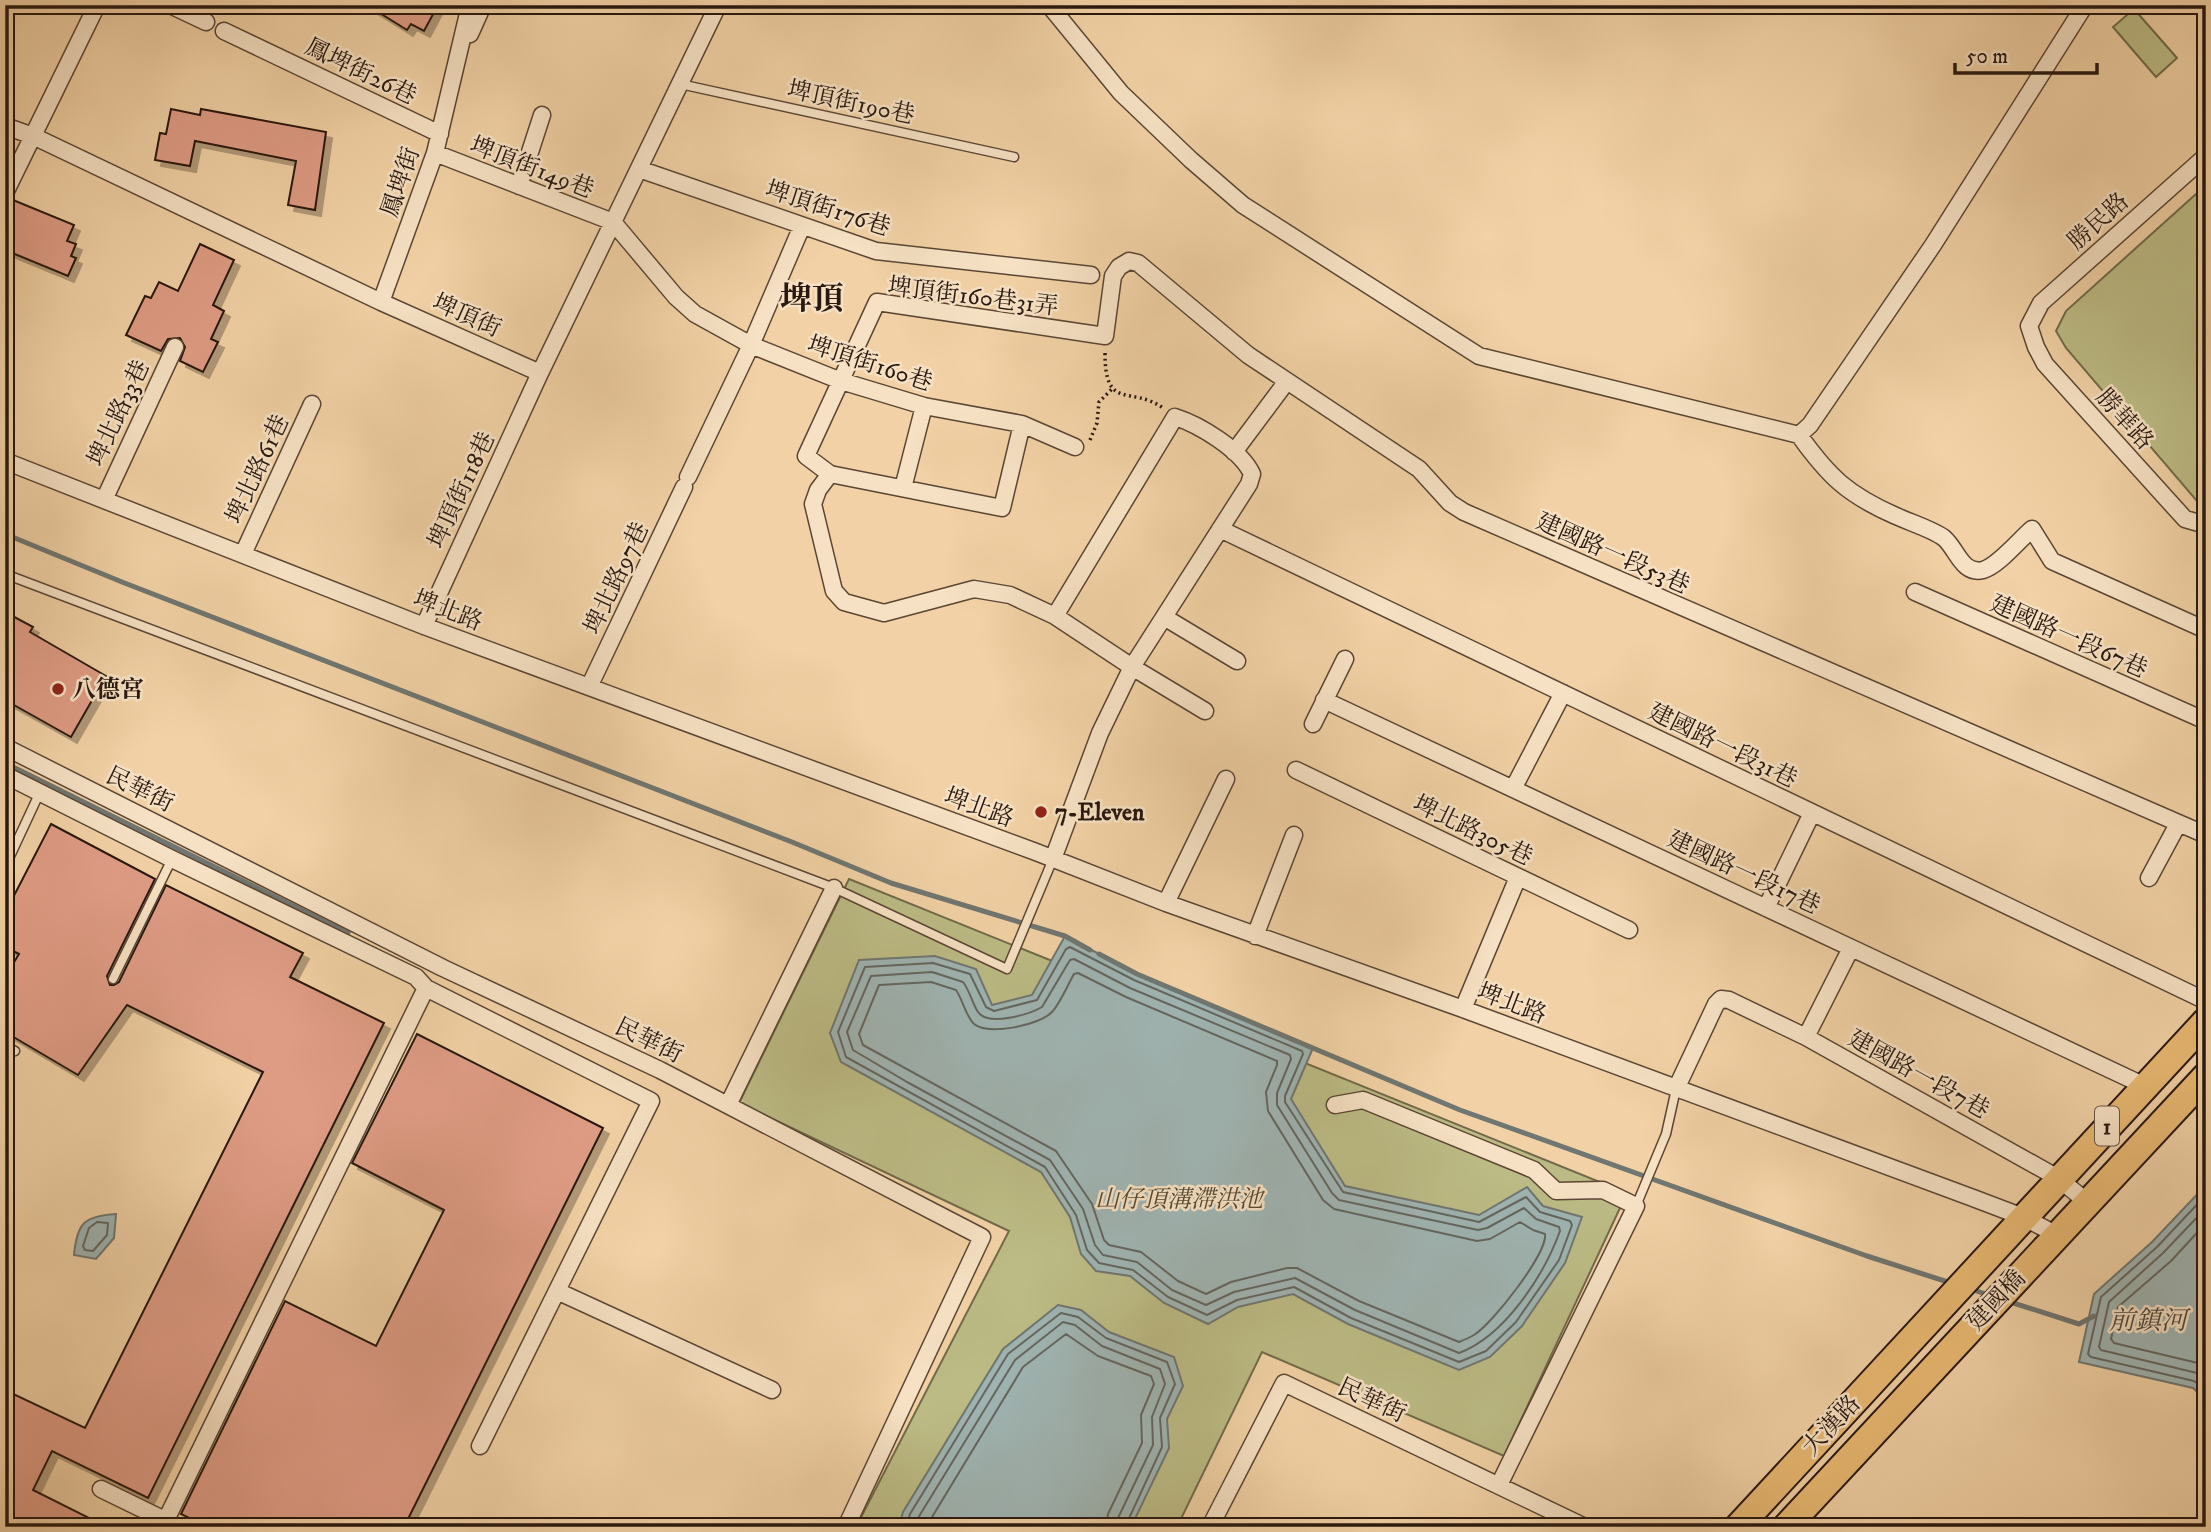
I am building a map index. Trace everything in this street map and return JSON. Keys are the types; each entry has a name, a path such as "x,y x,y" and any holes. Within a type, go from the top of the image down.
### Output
{"main road":[{"name":"1","path":"2015,1224 2206,1021"},
{"name":"1","path":"2057,1235 2206,1076"},
{"name":"建國橋","path":"1924,1324 2015,1224"},
{"name":"建國橋","path":"1954,1346 2057,1235"},
{"name":"大漢路","path":"1738,1527 1924,1324"},
{"name":"大漢路","path":"1786,1527 1954,1346"}],"street":[{"path":"5,193 97,5"},
{"path":"170,5 205,22"},
{"name":"鳳埤街","path":"381,302 435,153 470,5"},
{"name":"鳳埤街","path":"453,75 482,5"},
{"path":"540,373 718,5"},
{"path":"1049,5 1121,93 1191,160 1244,205 1479,356 1799,435 1823,468 1841,485 1878,509 1944,538 1971,570 1983,570 1994,564 2032,529 2052,561 2206,630"},
{"path":"1799,435 1810,425 1933,245 2085,5"},
{"name":"鳳埤街26巷","path":"224,31 440,134"},
{"path":"519,186 542,115"},
{"name":"埤頂街","path":"5,126 33,136 381,302 540,373"},
{"name":"埤頂街149巷","path":"435,153 613,222"},
{"name":"勝民路","path":"2029,326 2041,303 2206,156"},
{"name":"埤頂街176巷","path":"639,169 876,251 1091,275"},
{"name":"埤頂街160巷","path":"613,222 676,297 695,314 751,345 841,381 924,406 1022,424 1075,447"},
{"name":"埤北路97巷","path":"589,687 751,345 802,226"},
{"name":"建國路一段53巷","path":"1105,337 1113,276 1119,267 1129,261 1138,264 1248,355 1419,469 1450,503 1464,512 2206,835"},
{"name":"埤頂街160巷31弄","path":"841,381 877,302 1105,337"},
{"name":"勝華路","path":"2029,326 2045,364 2185,519 2206,525"},
{"name":"埤北路33巷","path":"104,500 174,346"},
{"name":"埤頂街118巷","path":"424,626 540,373"},
{"path":"841,381 806,456 830,474 1002,508 1022,424"},
{"path":"1234,452 1287,381"},
{"name":"埤北路61巷","path":"243,554 312,404"},
{"path":"903,488 924,406"},
{"path":"1053,859 1100,733 1132,667 1249,484 1252,474 1243,458 1189,421 1175,417 1055,616"},
{"name":"埤北路","path":"5,461 424,626 1255,936 1676,1088 2015,1224 2057,1235"},
{"path":"830,474 818,490 813,504 834,591 844,602 884,613 974,589 1010,595 1055,616 1132,667 1205,710"},
{"name":"建國路一段31巷","path":"1220,529 2206,1001"},
{"name":"建國路一段67巷","path":"1914,592 2206,721"},
{"path":"1164,617 1237,661"},
{"path":"1313,724 1345,659"},
{"path":"1513,789 1563,694"},
{"name":"建國路一段17巷","path":"1324,700 2145,1086"},
{"name":"民華街","path":"5,747 443,968 660,1070 982,1237 846,1527"},
{"name":"埤北路305巷","path":"1296,770 1629,930"},
{"path":"5,775 416,977 426,988 650,1101 480,1446"},
{"path":"1166,903 1226,779"},
{"path":"1766,908 1812,813"},
{"path":"2149,878 2178,824"},
{"path":"1255,936 1294,835"},
{"path":"1463,1009 1518,877"},
{"path":"728,1105 834,888"},
{"path":"1806,1037 1851,948"},
{"path":"102,1489 172,1523 426,988"},
{"name":"建國路一段7巷","path":"1676,1088 1716,1004 1721,999 1728,1000 1806,1037 2058,1178 2087,1202"},
{"path":"1335,1105 1363,1100 1534,1170 1556,1191 1603,1190 1636,1206 1499,1485"},
{"path":"556,1291 772,1390"},
{"name":"民華街","path":"1210,1527 1284,1383 1586,1527"}],"lane":[{"name":"埤頂街190巷","path":"680,85 1014,157"},
{"path":"5,575 834,888 1007,969 1053,859"},
{"path":"5,867 40,792"},
{"path":"113,979 172,859"},
{"path":"5,1046 15,1051"},
{"path":"1636,1206 1666,1134 1676,1088"}],"path":[{"path":"1105,337 1105,374 1112,389 1122,395 1156,403 1175,417"},
{"path":"1075,447 1091,439 1097,423 1099,402 1112,389"}],"green space":[{"path":"2134,9 2177,58 2156,77 2113,27"},
{"path":"2206,185 2206,503 2196,500 2066,348 2056,331 2066,311"},
{"name":"山仔頂溝滯洪池","path":"849,879 1627,1193 1504,1456 1262,1352 1177,1527 856,1527 1009,1231 739,1103"}],"water":[{"path":"1065,936 1137,974 1313,1048 1291,1099 1345,1186 1479,1215 1527,1187 1543,1206 1582,1217 1565,1263 1522,1326 1490,1357 1459,1370 1348,1324 1293,1294 1238,1307 1208,1324 1164,1303 1130,1276 1096,1271 1081,1254 1070,1217 1041,1172 841,1062 830,1033 859,960 935,956 976,969 992,1005 1032,995"},
{"name":"前鎮河","path":"2206,1185 2206,1400 2193,1388 2079,1362 2094,1294 2152,1242"},
{"path":"116,1214 114,1238 96,1259 74,1255 77,1235 84,1223 96,1217"},
{"path":"1058,1305 1081,1310 1109,1332 1174,1357 1183,1386 1167,1419 1169,1448 1131,1527 899,1527 903,1512 1003,1349"}],"building":[{"path":"367,5 438,5 424,31 411,24 407,30"},
{"path":"171,109 200,115 201,109 326,132 315,210 288,205 296,161 195,141 190,166 155,160 160,133 166,134"},
{"path":"13,200 74,225 67,241 76,244 71,256 76,258 68,276 5,250 5,203"},
{"path":"200,244 234,260 213,305 224,311 211,339 218,342 203,372 180,361 185,347 180,338 168,339 161,351 126,335 145,296 151,298 159,282 178,291"},
{"name":"八德宮","path":"5,612 33,627 30,632 106,676 71,737 5,700"},
{"path":"51,824 155,879 107,976 110,985 119,982 166,885 303,953 290,977 384,1023 148,1498 52,1451 33,1490 107,1527 5,1527 5,1390 85,1428 263,1072 127,1005 78,1075 5,1032 5,977 19,954 5,947 5,913"},
{"path":"417,1034 603,1128 404,1527 208,1527 181,1514 285,1301 376,1346 444,1210 352,1163"}],"waterway":[{"path":"5,534 891,883 1065,936 1090,950"},
{"path":"5,763 348,933"},
{"path":"1099,954 1137,974 1460,1110 1867,1256 1951,1283"},
{"path":"1971,1289 1991,1296"},
{"path":"2007,1301 2079,1324 2094,1316"}],"place":[{"name":"八德宮","path":"58,689"},
{"name":"7-Eleven","path":"1041,812"}],"district":[{"name":"埤頂","path":"812,298"}]}
